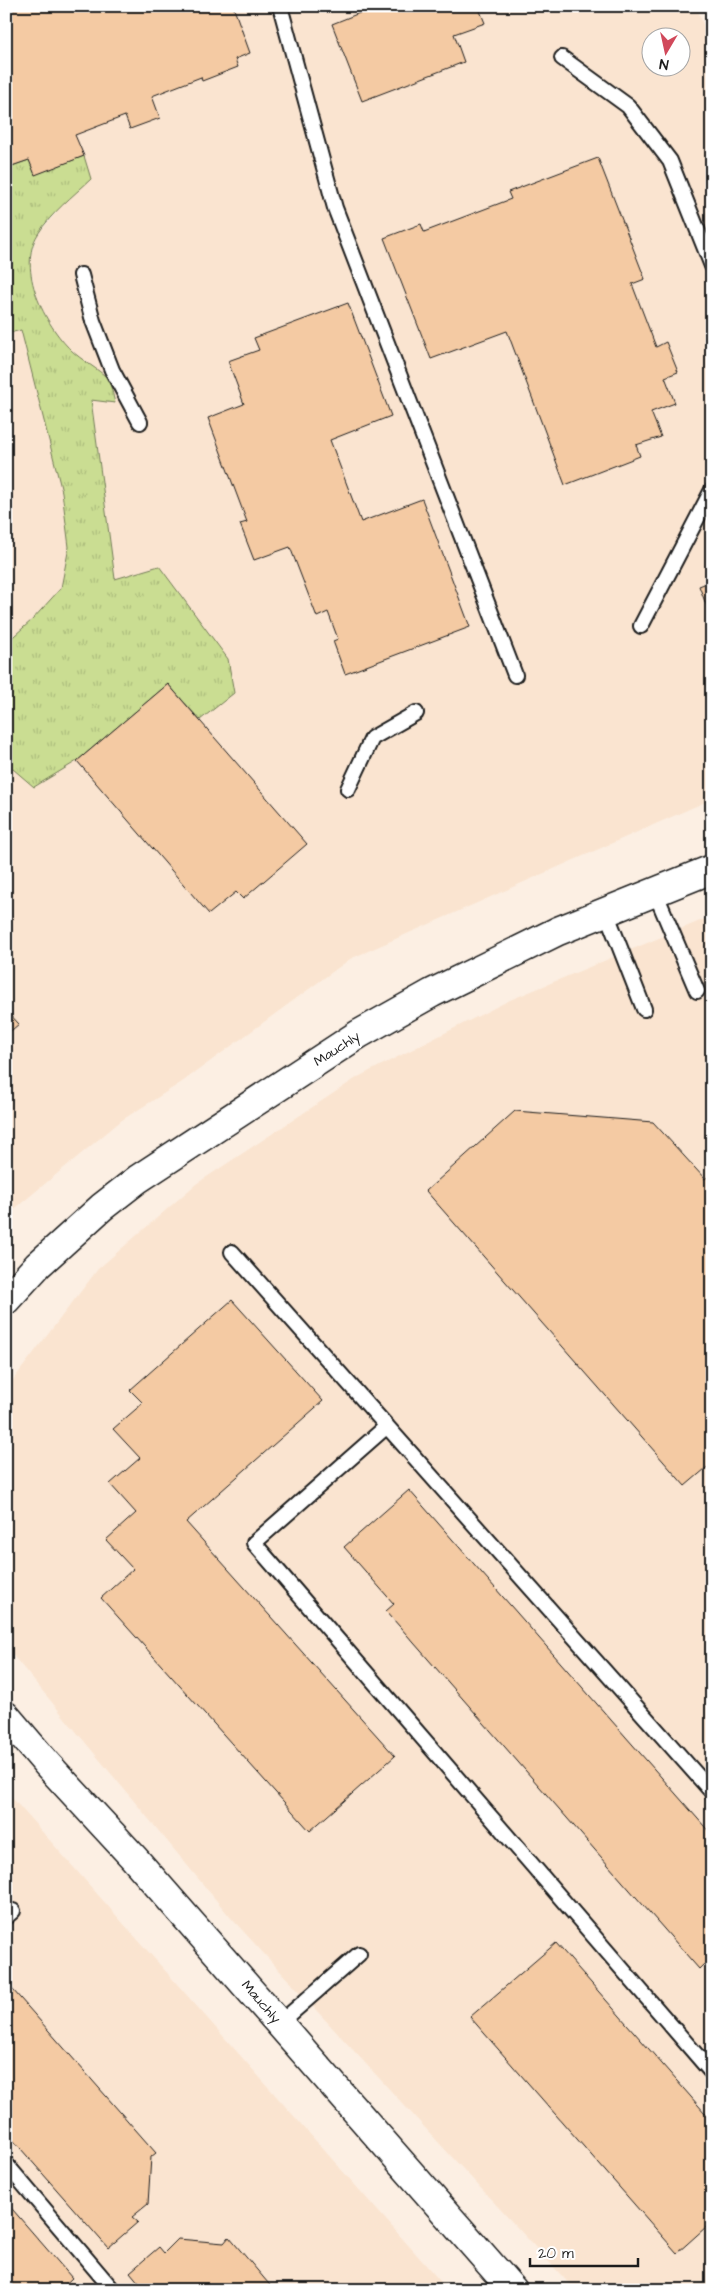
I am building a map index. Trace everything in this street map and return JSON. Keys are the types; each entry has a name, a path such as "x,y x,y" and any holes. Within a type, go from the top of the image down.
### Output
{"street":[{"name":"Mauchly","path":"6,1300 50,1254 102,1207 138,1179 359,1034 476,970 558,931 712,869"},
{"name":"Mauchly","path":"6,1716 280,2023 513,2290"}],"lane":[{"path":"280,6 335,208 515,675"},
{"path":"562,58 628,106 670,161 712,266"},
{"path":"81,275 93,321 112,370 140,422"},
{"path":"641,626 712,490"},
{"path":"348,789 372,738 416,713"},
{"path":"655,892 697,991"},
{"path":"606,912 644,1009"},
{"path":"232,1252 712,1792"},
{"path":"387,1426 254,1543 712,2073"},
{"path":"280,2023 359,1954"},
{"path":"6,2164 113,2290"}],"shaded area":[{"path":"6,6 696,6 712,47 712,799 350,959 182,1082 122,1120 6,1216 6,215 115,579 91,399 115,402 107,378 81,360 56,336 37,300 29,262 37,235 57,212 28,160 6,168"},
{"path":"712,916 712,2290 575,2290 231,1918 6,1647 6,1389 98,1269 196,1184 358,1077 510,1000"},
{"path":"6,1791 448,2290 6,2290"}],"green space":[{"path":"84,156 91,179 43,226 32,248 30,263 36,296 52,326 71,350 107,378 112,390 115,403 91,400 115,579 159,566 228,659 234,693 200,720 168,684 77,761 34,787 6,763 6,643 32,620 61,588 69,547 62,492 21,330 6,334 6,168 29,160 35,174"}],"building":[{"path":"22,6 233,6 250,53 235,59 238,67 202,81 201,77 152,96 160,118 130,129 125,116 75,135 84,156 35,175 29,160 6,168 6,12"},
{"path":"377,6 478,6 485,23 454,34 464,62 362,101 332,24"},
{"path":"598,158 645,279 632,284 656,347 666,342 678,372 665,377 675,403 651,412 661,437 636,445 640,456 565,485 507,331 431,359 384,238 421,224 424,232 511,199 508,192"},
{"path":"348,303 391,416 330,440 361,522 422,499 470,627 345,674 333,641 338,639 328,612 317,617 290,547 254,560 240,524 247,522 208,418 244,404 228,361 259,350 254,338"},
{"path":"712,581 712,620 699,586"},
{"path":"168,684 307,844 243,899 236,892 209,914 77,761"},
{"path":"6,1010 19,1024 6,1035"},
{"path":"515,1111 653,1122 705,1179 712,1173 712,1463 685,1486 426,1191"},
{"path":"232,1300 323,1401 186,1522 395,1756 310,1831 101,1598 133,1569 106,1540 136,1513 110,1484 140,1458 113,1429 143,1403 130,1390"},
{"path":"409,1490 712,1835 712,1969 706,1962 699,1969 386,1611 394,1604 344,1547"},
{"path":"556,1943 712,2121 712,2233 706,2227 677,2253 470,2017"},
{"path":"6,1982 156,2153 151,2157 148,2204 132,2217 138,2222 108,2248 6,2132"},
{"path":"6,2202 72,2278 59,2290 6,2290"},
{"path":"229,2237 274,2290 145,2290 130,2272 159,2247 164,2253 178,2239 224,2243"}]}
